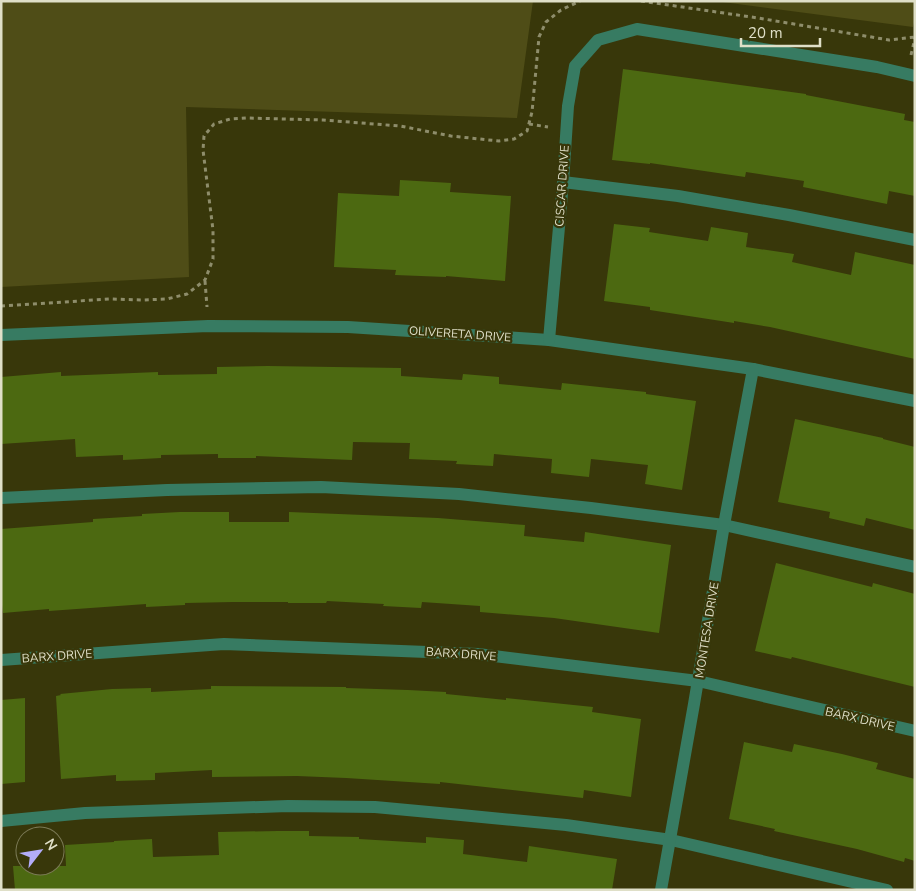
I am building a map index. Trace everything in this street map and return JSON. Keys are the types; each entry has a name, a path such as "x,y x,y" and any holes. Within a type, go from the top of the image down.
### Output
{"street":[{"name":"CISCAR DRIVE","path":"549,340 568,106 574,66 598,40 637,29 877,67 915,76"},
{"path":"563,182 678,196 789,215 915,240"},
{"name":"OLIVERETA DRIVE","path":"1,335 208,326 348,327 549,340 753,369 915,402"},
{"name":"MONTESA DRIVE","path":"662,890 724,525 753,369"},
{"path":"1,498 167,490 321,488 459,494 724,525 915,567"},
{"name":"BARX DRIVE","path":"1,660 224,644 478,654 698,682 915,731"},
{"path":"1,821 85,812 288,806 375,807 566,825 671,840 887,890"}],"path":[{"path":"208,326 205,280 213,259 213,230 203,150 204,136 214,124 230,119 246,118 323,120 400,126 451,136 499,142 514,139 527,131 532,112 539,37 546,22 561,10 580,1"},
{"path":"641,1 889,40 915,37"},
{"path":"1,306 110,299 167,299 187,294 205,280"}],"shaded area":[{"path":"1,1 533,1 517,118 186,107 189,277 1,287"},
{"path":"715,1 915,1 915,18 913,27"}],"building":[{"path":"623,69 806,94 905,114 904,120 915,122 915,196 889,191 887,204 803,187 804,181 746,172 745,177 650,163 612,160"},
{"path":"400,180 451,183 450,192 511,196 505,281 446,276 395,275 396,270 334,267 338,193 399,196"},
{"path":"614,224 650,228 649,232 708,241 711,227 748,233 746,247 794,254 792,262 851,275 855,252 915,265 915,359 770,327 650,310 650,307 604,301"},
{"path":"217,367 401,368 401,376 462,380 463,374 499,377 499,384 561,390 562,383 646,392 646,394 696,401 682,490 645,484 648,465 591,459 589,477 551,473 552,459 494,454 493,466 456,464 457,461 409,459 410,443 353,442 352,460 256,456 256,458 218,458 218,454 161,455 161,458 123,460 123,455 76,457 75,439 1,444 1,377 61,372 61,376 158,372 158,375 217,374"},
{"path":"795,419 915,447 915,530 866,518 864,526 829,518 830,512 778,502"},
{"path":"180,512 229,512 229,522 289,522 289,512 438,518 525,525 524,536 584,542 585,532 671,545 659,633 554,618 480,612 480,606 422,602 421,608 327,601 326,603 233,602 185,603 185,605 146,607 146,604 3,613 1,597 1,529 93,522 93,519"},
{"path":"776,563 872,587 873,583 915,594 915,687 792,657 791,659 755,651"},
{"path":"211,686 346,687 446,692 446,694 593,707 592,712 641,719 631,797 584,790 583,798 440,782 440,784 297,776 212,777 212,770 155,773 155,780 116,781 116,775 61,779 56,696 112,689 151,688 151,692 211,689"},
{"path":"25,698 25,782 1,784 1,700"},
{"path":"744,742 792,752 794,744 842,754 878,763 876,769 915,779 915,861 905,858 904,862 729,819"},
{"path":"309,831 309,836 359,837 359,839 426,843 426,837 464,840 463,854 527,862 529,846 617,859 612,890 15,890 13,866 15,866 15,876 65,876 65,845 152,839 153,857 219,855 218,832"}]}
